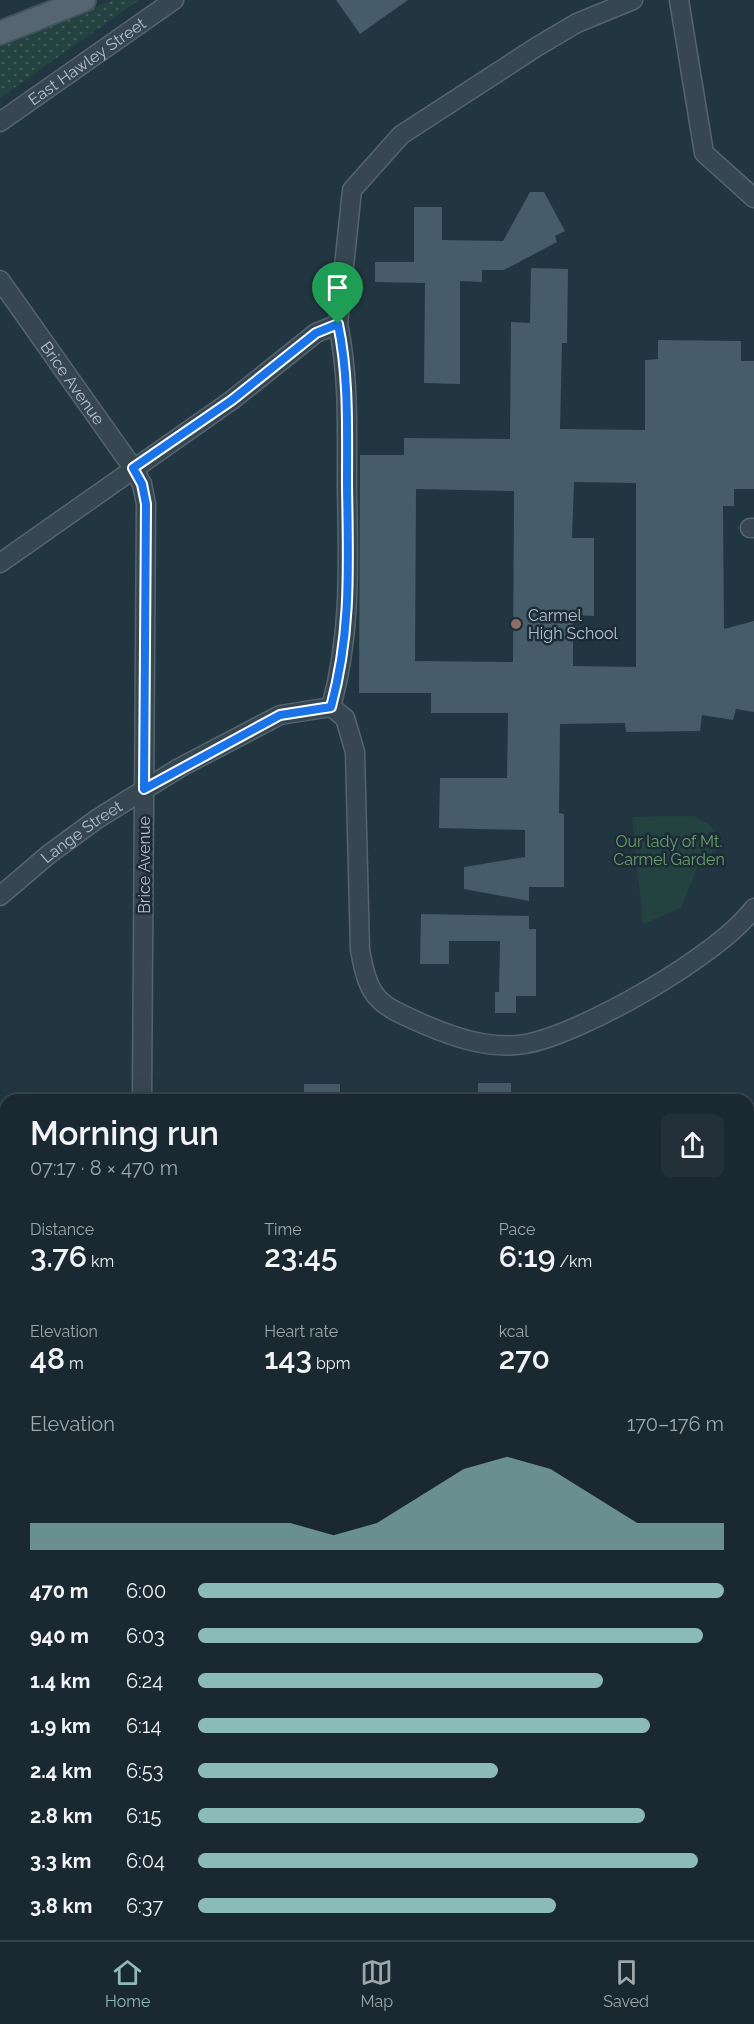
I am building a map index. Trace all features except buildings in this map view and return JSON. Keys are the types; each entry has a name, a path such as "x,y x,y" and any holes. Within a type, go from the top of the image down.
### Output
{"main road":[{"path":"0,33 84,0"}],"street":[{"name":"East Hawley Street","path":"0,122 174,0"},
{"path":"633,0 578,23 538,46 401,135 352,190 338,324 343,346 347,407 348,606 345,646 331,707 345,718 355,752 360,950 369,987 380,1002 393,1011 448,1035 501,1045 525,1044 559,1033 608,1012 656,985 725,937 754,908"},
{"path":"679,0 704,153 740,189 754,198"},
{"name":"Brice Avenue","path":"0,280 133,468 142,484 146,504 142,1094"},
{"path":"0,563 290,356 316,333 338,324"},
{"name":"Lange Street","path":"0,896 48,855 144,789 280,715 331,707"}],"green space":[{"path":"112,0 139,0 0,98 0,44"},
{"name":"Our lady of Mt. Carmel Garden","path":"694,816 711,826 721,846 699,863 681,908 643,924 632,817"}],"place":[{"name":"Carmel High School","path":"516,624"}],"route":[{"path":"338,324 343,346 347,407 348,606 345,646 331,707 280,715 144,789 146,504 142,484 133,468 232,400 316,333 338,324"}]}
